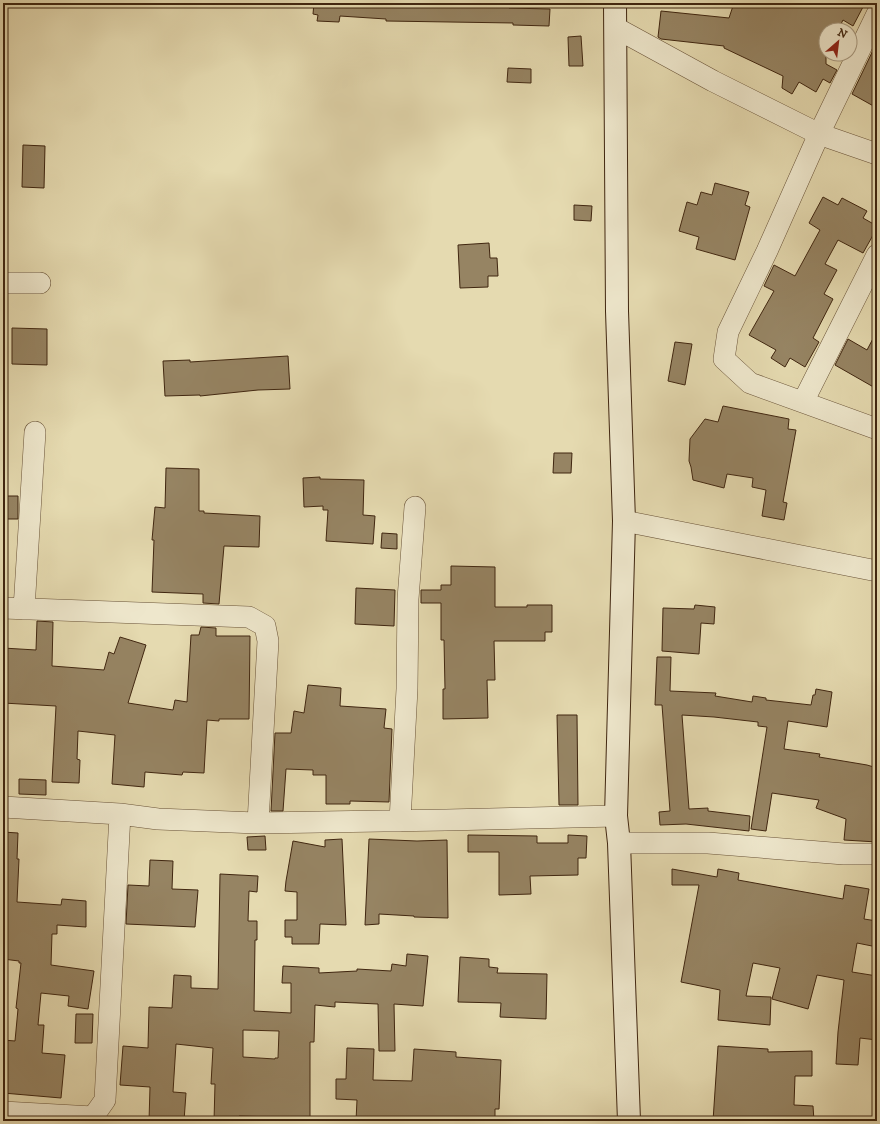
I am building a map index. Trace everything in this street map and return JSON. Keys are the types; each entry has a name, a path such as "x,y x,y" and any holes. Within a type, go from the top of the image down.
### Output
{"street":[{"path":"615,3 617,311 624,521 616,816 620,843 629,1121"},
{"path":"877,14 819,134 767,251 728,332 724,359 750,383 877,429"},
{"path":"616,28 713,81 819,134 877,154"},
{"path":"803,402 877,256"},
{"path":"3,283 40,283"},
{"path":"24,609 35,432"},
{"path":"400,821 407,689 408,599 415,507"},
{"path":"624,521 877,571"},
{"path":"3,608 249,616 265,626 268,641 258,823"},
{"path":"3,807 120,814 158,819 258,823 616,816"},
{"path":"3,1112 93,1117 105,1100 120,814"},
{"path":"620,843 708,843 844,854 877,854"}],"building":[{"path":"314,3 509,3 509,8 550,9 549,26 513,25 513,23 386,21 386,19 340,16 339,22 317,21 318,15 313,14"},
{"path":"734,3 855,3 863,7 855,22 846,22 843,20 842,22 818,22 818,62 826,62 826,64 837,70 830,83 823,79 816,92 799,82 792,94 782,88 783,76 724,48 724,46 661,39 658,37 661,11 729,18"},
{"path":"581,36 583,66 569,66 568,37"},
{"path":"877,42 877,108 852,94"},
{"path":"508,68 531,69 531,83 507,82"},
{"path":"23,145 45,146 44,188 22,187"},
{"path":"715,183 749,192 745,205 750,207 735,260 696,249 699,237 679,231 687,202 697,205 701,192 712,195"},
{"path":"823,197 838,205 842,198 867,211 863,218 877,226 877,228 863,253 838,240 825,264 837,270 824,294 833,299 813,338 819,342 805,367 790,358 785,367 771,358 776,350 749,335 774,291 764,286 774,265 795,276 820,230 809,223"},
{"path":"574,205 592,206 591,221 574,220"},
{"path":"489,243 490,258 497,258 498,276 488,276 488,287 460,288 458,245"},
{"path":"12,328 47,329 47,365 12,364"},
{"path":"877,331 877,389 835,365 848,339 867,350"},
{"path":"675,342 692,344 685,385 668,381"},
{"path":"288,356 290,389 258,390 200,396 165,396 163,361 190,360 190,362"},
{"path":"723,406 789,419 788,429 796,430 783,502 787,503 784,520 762,516 766,490 752,487 753,478 727,474 724,488 693,480 689,461 690,439 705,419 718,422"},
{"path":"554,453 572,453 571,473 553,473"},
{"path":"166,468 199,469 199,511 204,511 204,513 260,516 259,547 224,546 219,604 203,603 203,594 152,592 154,540 152,540 155,507 165,508"},
{"path":"320,477 320,479 364,480 363,515 375,516 373,544 326,541 328,510 323,510 323,506 304,507 303,478"},
{"path":"3,496 18,496 18,519 3,519"},
{"path":"382,533 397,534 397,549 381,548"},
{"path":"451,566 495,567 495,607 552,605 552,632 545,632 545,641 494,641 495,680 487,680 488,718 443,719 443,689 445,689 444,640 441,640 441,603 421,603 421,590 441,590 441,585 451,585"},
{"path":"356,588 395,590 394,626 355,624"},
{"path":"695,605 715,607 714,624 701,623 699,654 662,651 663,608 694,609"},
{"path":"37,621 53,622 52,666 104,670 109,652 114,654 120,637 146,645 128,703 173,710 175,700 187,702 191,635 199,635 201,627 216,628 216,636 250,636 249,719 219,719 219,721 207,720 204,773 183,772 182,775 145,772 144,787 112,784 115,735 78,731 77,759 80,760 79,783 52,782 56,706 3,703 3,648 36,650"},
{"path":"657,657 671,657 670,691 716,693 715,696 752,702 753,696 766,698 766,700 811,705 816,689 832,692 827,727 788,721 784,749 820,754 819,757 877,768 877,842 844,840 846,819 816,808 819,800 772,793 766,831 751,829 767,727 758,726 758,722 714,717 682,715 689,809 708,808 708,811 750,816 749,831 686,824 660,825 659,812 670,811 662,705 655,705"},
{"path":"308,685 341,688 340,706 386,709 384,728 392,729 389,802 350,801 350,804 326,804 326,775 313,775 313,770 286,769 283,811 271,811 275,733 291,733 294,711 304,713"},
{"path":"557,715 577,715 578,805 559,805"},
{"path":"19,779 46,780 46,795 19,794"},
{"path":"3,832 18,833 17,859 19,859 17,902 61,905 62,899 86,901 86,927 57,925 57,934 52,934 51,965 94,971 88,1009 68,1006 69,996 41,993 38,1025 44,1025 42,1053 65,1055 61,1098 3,1093 3,1040 15,1041 18,1009 16,1008 21,963 19,963 19,961 3,959"},
{"path":"468,835 537,836 537,843 568,843 568,835 587,836 586,858 578,858 578,875 530,876 531,894 499,895 499,852 468,852"},
{"path":"265,836 266,850 248,850 247,837"},
{"path":"342,839 346,925 320,924 319,944 292,944 292,937 285,937 285,920 297,920 297,892 285,891 293,841 325,847 325,840"},
{"path":"369,839 417,841 447,840 448,918 379,914 379,924 365,925"},
{"path":"150,860 173,861 172,889 198,890 195,927 126,924 128,885 149,886"},
{"path":"672,869 717,877 718,869 739,873 738,880 843,899 845,885 869,889 864,919 877,921 877,947 857,943 852,972 877,976 877,1040 860,1038 858,1065 836,1064 844,980 817,975 808,1009 772,999 780,968 753,963 746,996 771,997 770,1025 718,1020 720,990 681,982 699,885 672,885"},
{"path":"220,874 258,876 257,892 249,891 248,921 257,921 257,940 255,940 254,1011 291,1013 291,983 282,983 283,966 319,968 319,973 357,971 357,969 391,971 392,964 406,966 407,954 428,956 423,1006 394,1004 395,1051 379,1051 378,1004 335,1002 335,1007 315,1005 314,1042 310,1042 310,1121 274,1121 274,1117 239,1116 239,1121 214,1121 215,1084 211,1084 213,1048 176,1044 173,1092 186,1093 184,1121 149,1121 150,1087 120,1085 123,1046 148,1048 149,1007 172,1008 174,975 191,976 191,988 218,989","holes":["243,1030 279,1031 278,1058 243,1057"]},
{"path":"460,957 489,959 489,967 498,968 497,973 547,974 546,1019 500,1017 501,1003 458,1002"},
{"path":"76,1014 93,1014 92,1043 75,1043"},
{"path":"718,1046 768,1049 768,1052 812,1051 812,1076 795,1076 794,1105 813,1106 814,1121 713,1121"},
{"path":"347,1048 374,1049 373,1080 412,1081 414,1049 456,1052 456,1057 501,1060 499,1109 495,1109 495,1119 487,1118 487,1121 356,1121 357,1100 336,1099 336,1079 346,1079"}]}
